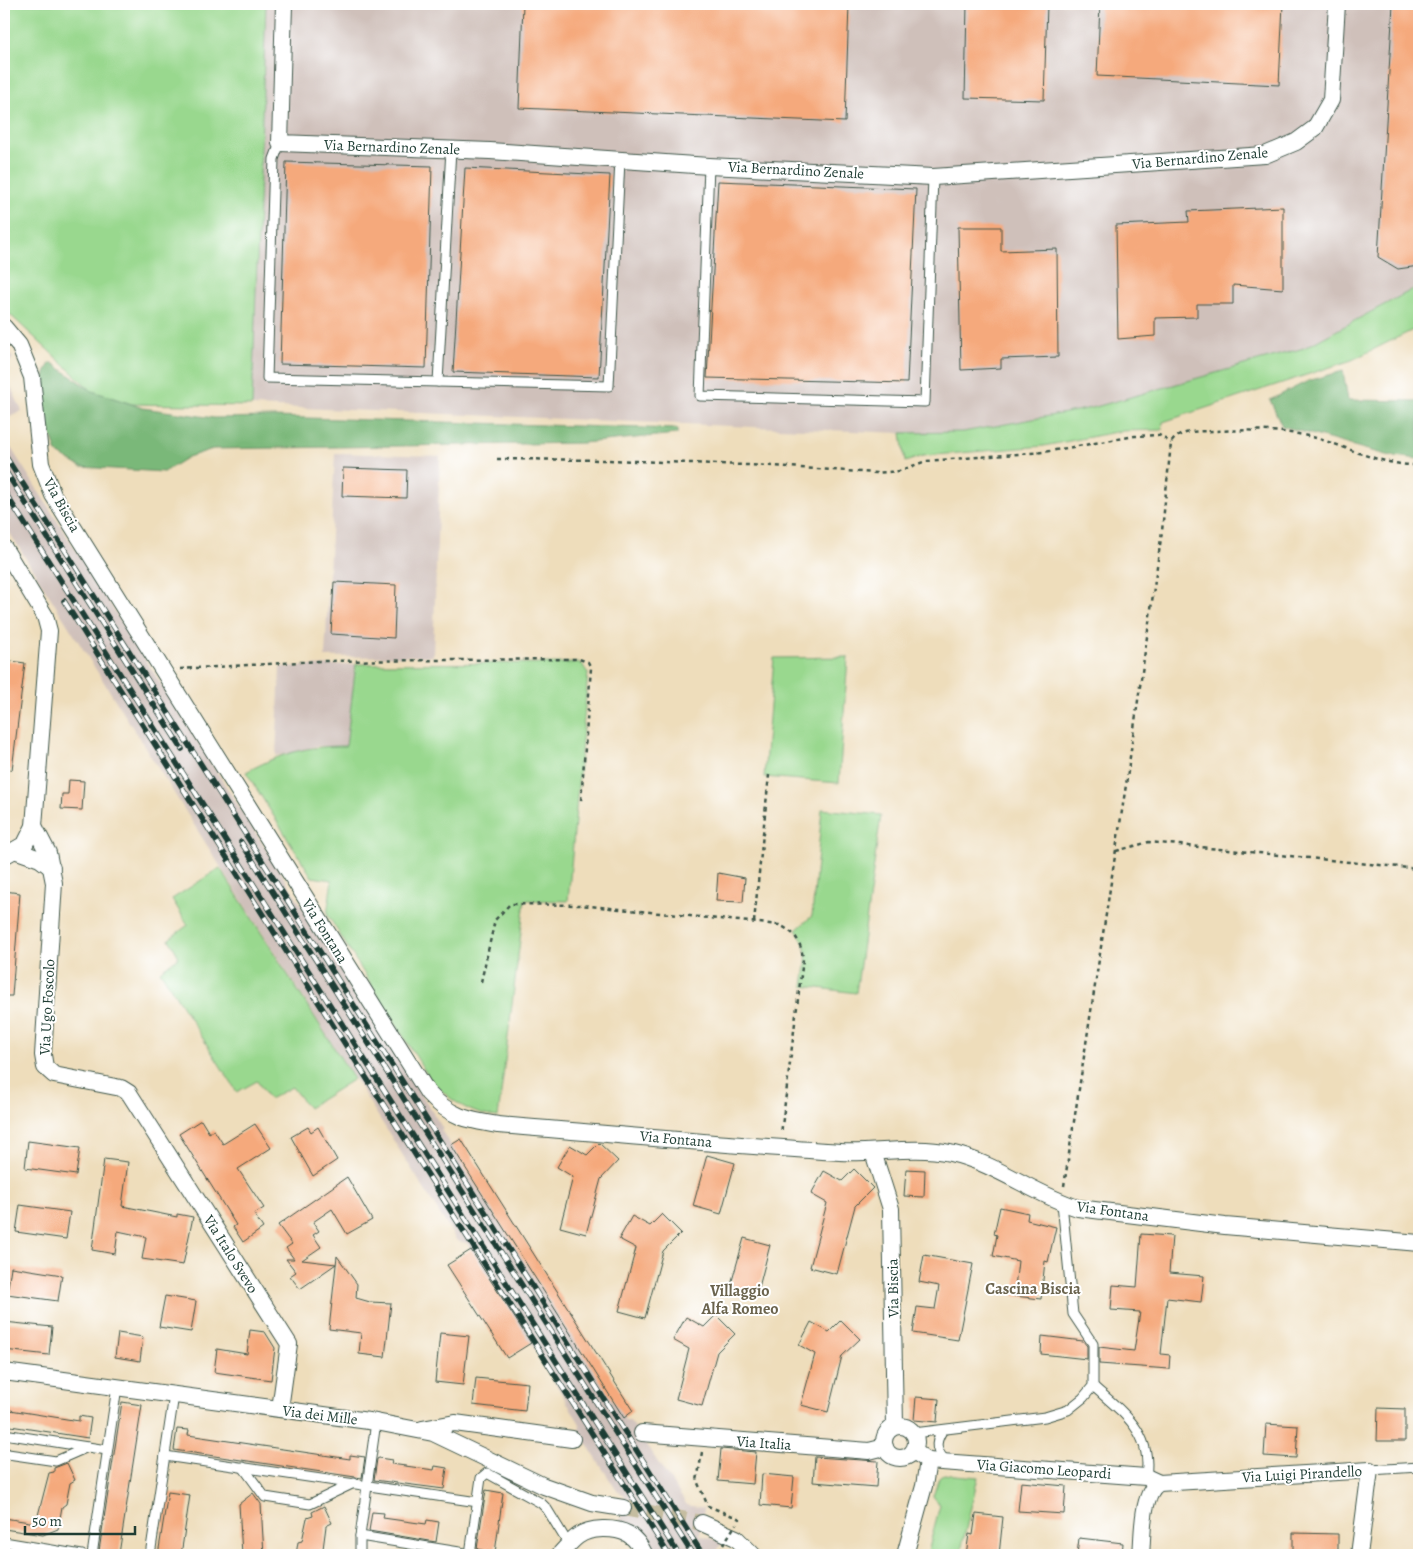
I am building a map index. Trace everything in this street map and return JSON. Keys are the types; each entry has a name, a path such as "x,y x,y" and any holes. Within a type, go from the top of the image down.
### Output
{"street":[{"path":"280,143 284,4"},
{"name":"Via Bernardino Zenale","path":"280,143 451,149 709,166 933,177 1265,155 1296,142 1314,128 1331,100 1337,4"},
{"name":"Via Biscia","path":"4,327 19,344 32,377 38,447 46,480 162,670"},
{"path":"4,548 45,616 49,631 34,826 30,837 10,854"},
{"name":"Via Fontana","path":"162,670 428,1093 440,1107 456,1116 498,1124 843,1152 922,1150 967,1157 1062,1202 1093,1210 1225,1226 1419,1243"},
{"name":"Via Ugo Foscolo","path":"34,826 45,846 52,868 54,891 43,1055 45,1067 54,1076 121,1088 129,1093 139,1108"},
{"path":"10,854 40,859 52,868"},
{"name":"Via Italo Svevo","path":"139,1108 288,1344 280,1409"},
{"name":"Via Biscia","path":"874,1152 891,1209 894,1426"},
{"name":"Via dei Mille","path":"4,1372 376,1422 419,1430 443,1437 544,1486 592,1503 623,1508"},
{"path":"419,1430 455,1423 572,1439"},
{"path":"894,1426 906,1426 914,1433 917,1442 914,1451 901,1458 891,1456 885,1448 884,1437 894,1426"},
{"name":"Via Italia","path":"642,1433 868,1451 885,1448"},
{"path":"905,1555 924,1486 928,1461 914,1451"},
{"name":"Via Giacomo Leopardi","path":"928,1461 1152,1483"},
{"name":"Via Luigi Pirandello","path":"1152,1483 1370,1470 1359,1555"},
{"path":"1141,1555 1147,1500 1152,1483"},
{"path":"702,1523 736,1538 753,1555"},
{"path":"564,1550 588,1530 602,1529 627,1534 638,1542 646,1555"}],"lane":[{"path":"280,143 274,159 267,378 609,386 620,160"},
{"path":"438,382 451,149"},
{"path":"709,166 700,396 924,402 933,177"},
{"path":"914,1433 1045,1417 1068,1410 1083,1398 1093,1386 1093,1344 1073,1314 1062,1202"},
{"path":"1093,1386 1133,1422 1144,1440 1152,1483"},
{"path":"92,1555 117,1387"},
{"path":"150,1555 174,1395"},
{"path":"360,1555 360,1536 376,1422"},
{"path":"942,1431 936,1444 939,1454 948,1462"},
{"path":"4,1434 107,1450"},
{"path":"4,1451 8,1454 56,1461 89,1447"},
{"path":"165,1456 478,1502"},
{"path":"1370,1470 1419,1467"},
{"path":"243,1468 265,1497 310,1504 354,1483"},
{"path":"360,1536 439,1552 474,1555 481,1478 487,1473 547,1509 564,1550"},
{"path":"4,1542 82,1555"}],"path":[{"path":"1062,1202 1116,851 1162,531 1171,443 1175,438 1187,432 1276,432 1317,438 1394,464 1419,465"},
{"path":"497,459 608,460 876,473 899,471 926,461 1044,452 1135,436 1159,435 1171,443"},
{"path":"162,670 319,661 579,659 588,662 591,668 580,801"},
{"path":"754,922 768,775"},
{"path":"1116,851 1149,842 1419,869"},
{"path":"482,982 495,920 510,904 580,905 754,922 779,925 789,930 797,938 803,959 779,1147"},
{"path":"704,1438 698,1486 708,1506 740,1519 724,1545 720,1553 721,1555"}],"shaded area":[{"path":"266,4 1419,4 1419,286 1304,348 1092,408 963,432 901,433 252,406"},
{"path":"4,346 13,358 4,369"},
{"path":"4,372 22,411 4,420"},
{"path":"4,437 409,1074 443,1129 441,1130 625,1420 630,1421 687,1505 704,1508 700,1535 722,1542 716,1553 718,1555 655,1555 639,1529 620,1522 625,1495 617,1491 579,1432 580,1424 531,1343 467,1243 457,1241 4,524"},
{"path":"335,453 440,456 433,656 325,657"},
{"path":"356,664 346,747 317,746 276,756 280,667"}],"green space":[{"path":"4,4 266,4 252,406 132,404 92,391 4,309"},
{"path":"1419,286 1419,327 1352,360 1163,422 1162,430 1121,431 1044,446 923,456 905,462 901,433 963,432 1092,408 1304,348"},
{"path":"51,362 92,391 143,408 214,418 273,417 677,429 677,434 583,443 213,449 188,457 164,472 81,467 57,453 46,419 42,395 45,372"},
{"path":"1343,371 1348,400 1419,401 1419,459 1386,455 1282,426 1270,400 1308,381"},
{"path":"848,657 839,783 764,777 774,658"},
{"path":"581,663 588,673 568,901 525,900 498,1117 488,1116 460,1105 430,1079 327,914 332,880 312,877 246,772 294,752 318,747 346,746 356,664"},
{"path":"822,809 881,815 856,993 803,986 806,950 796,930 812,916"},
{"path":"220,868 354,1079 308,1108 292,1087 269,1099 257,1081 237,1092 160,971 179,957 169,939 188,925 172,899"},
{"path":"944,1474 978,1477 960,1555 927,1555 940,1505 933,1496 939,1478"}],"building":[{"path":"523,4 849,4 845,122 519,108"},
{"path":"967,4 1047,4 1044,100 965,98"},
{"path":"1100,4 1283,4 1279,85 1097,76"},
{"path":"1393,4 1419,4 1419,266 1398,269 1378,257"},
{"path":"286,162 432,166 426,368 280,364"},
{"path":"465,168 610,175 599,377 453,372"},
{"path":"718,181 916,189 907,383 707,378"},
{"path":"1283,207 1283,289 1233,285 1233,304 1197,304 1197,317 1155,318 1155,336 1118,339 1116,225 1189,222 1188,211"},
{"path":"958,227 1001,227 1001,251 1057,249 1058,357 1001,359 1001,368 961,370"},
{"path":"343,468 407,470 406,498 342,496"},
{"path":"334,582 396,585 394,638 331,634"},
{"path":"4,660 25,663 12,770 4,769"},
{"path":"69,780 84,781 82,810 61,809 62,794 68,794"},
{"path":"718,873 745,878 743,902 716,901"},
{"path":"4,891 20,893 12,996 4,996"},
{"path":"201,1120 209,1133 214,1130 223,1144 255,1124 271,1148 238,1169 264,1208 254,1214 263,1228 243,1242 233,1227 236,1225 179,1134"},
{"path":"308,1127 311,1132 318,1127 337,1160 313,1176 291,1137"},
{"path":"461,1139 633,1411 624,1418 451,1145"},
{"path":"28,1141 80,1148 76,1175 25,1168"},
{"path":"599,1143 618,1161 601,1179 586,1234 560,1227 573,1177 557,1167 570,1145 587,1155"},
{"path":"707,1155 735,1163 721,1214 693,1206"},
{"path":"104,1159 128,1162 122,1206 177,1217 177,1214 193,1217 183,1265 142,1259 146,1237 118,1231 115,1254 92,1250"},
{"path":"854,1169 873,1188 855,1206 837,1274 810,1267 827,1203 811,1194 824,1171 842,1181"},
{"path":"906,1169 925,1170 924,1197 904,1196"},
{"path":"347,1177 372,1220 347,1234 332,1209 313,1222 319,1231 313,1235 321,1247 302,1260 336,1264 300,1289 290,1276 296,1272 286,1259 294,1259 286,1248 292,1244 278,1225"},
{"path":"20,1205 70,1212 66,1239 16,1232"},
{"path":"1000,1207 1028,1213 1027,1220 1056,1227 1048,1262 1045,1261 1041,1299 1014,1296 1018,1261 993,1256 997,1235 994,1234"},
{"path":"662,1214 681,1233 663,1251 645,1318 619,1311 636,1248 619,1239 632,1216 650,1226"},
{"path":"1141,1234 1172,1236 1169,1273 1204,1276 1201,1302 1167,1298 1161,1354 1170,1355 1169,1369 1099,1364 1099,1347 1134,1351 1140,1312 1111,1310 1113,1285 1137,1287"},
{"path":"744,1238 770,1245 757,1295 730,1288"},
{"path":"471,1250 531,1343 507,1358 447,1265"},
{"path":"924,1255 973,1264 958,1340 913,1333 917,1307 935,1309 939,1286 919,1282"},
{"path":"337,1256 357,1284 356,1298 370,1302 391,1303 385,1357 359,1354 361,1333 329,1329"},
{"path":"11,1267 62,1275 58,1301 7,1294"},
{"path":"165,1296 196,1301 191,1332 159,1327"},
{"path":"716,1315 735,1334 717,1352 702,1406 676,1399 689,1349 673,1340 686,1317 704,1327"},
{"path":"841,1320 860,1339 842,1356 828,1412 801,1405 815,1354 799,1345 811,1322 829,1332"},
{"path":"4,1322 52,1327 49,1355 4,1350"},
{"path":"250,1330 265,1332 275,1348 271,1380 214,1372 217,1349 247,1354"},
{"path":"118,1333 143,1337 140,1361 115,1357"},
{"path":"440,1333 469,1336 463,1385 435,1382"},
{"path":"1042,1336 1083,1341 1087,1346 1087,1359 1041,1354"},
{"path":"476,1378 528,1383 525,1411 473,1405"},
{"path":"916,1397 939,1399 937,1422 914,1420"},
{"path":"122,1402 142,1405 119,1554 99,1551"},
{"path":"1378,1408 1405,1409 1405,1441 1377,1441"},
{"path":"4,1409 79,1421 79,1416 91,1418 88,1438 4,1425"},
{"path":"1266,1424 1298,1426 1296,1458 1264,1456"},
{"path":"177,1429 189,1430 188,1435 350,1459 350,1455 365,1457 362,1478 174,1450"},
{"path":"721,1449 756,1452 753,1484 718,1481"},
{"path":"815,1457 878,1461 876,1487 813,1482"},
{"path":"377,1459 392,1460 391,1464 434,1470 435,1466 447,1468 444,1489 374,1480"},
{"path":"67,1463 75,1480 70,1483 66,1504 62,1507 58,1529 43,1535 4,1529 4,1518 36,1523 49,1473 54,1472 54,1468"},
{"path":"762,1474 794,1477 791,1508 760,1505"},
{"path":"1021,1482 1066,1486 1064,1514 1018,1511"},
{"path":"486,1490 503,1493 495,1553 477,1549"},
{"path":"168,1492 190,1495 181,1555 158,1555"},
{"path":"253,1493 261,1504 264,1555 242,1555 239,1504"},
{"path":"324,1506 332,1523 326,1526 323,1549 319,1551 318,1555 296,1555 298,1542 302,1541 307,1518 313,1516 312,1512"},
{"path":"372,1512 384,1513 383,1518 426,1524 427,1520 439,1522 436,1542 369,1531"},
{"path":"976,1514 1003,1517 999,1555 966,1555 969,1534 973,1535"},
{"path":"1293,1533 1338,1534 1338,1555 1293,1555"},
{"path":"1079,1538 1123,1543 1122,1555 1077,1555"}],"tunnel":[{"path":"623,1508 702,1523"}],"railway":[{"path":"4,454 703,1555"},
{"path":"4,469 182,749"},
{"path":"4,491 679,1555"},
{"path":"64,601 669,1555"},
{"path":"241,842 693,1555"}],"district":[{"name":"Cascina Biscia","path":"1033,1288"},
{"name":"Villaggio Alfa Romeo","path":"740,1299"}]}
